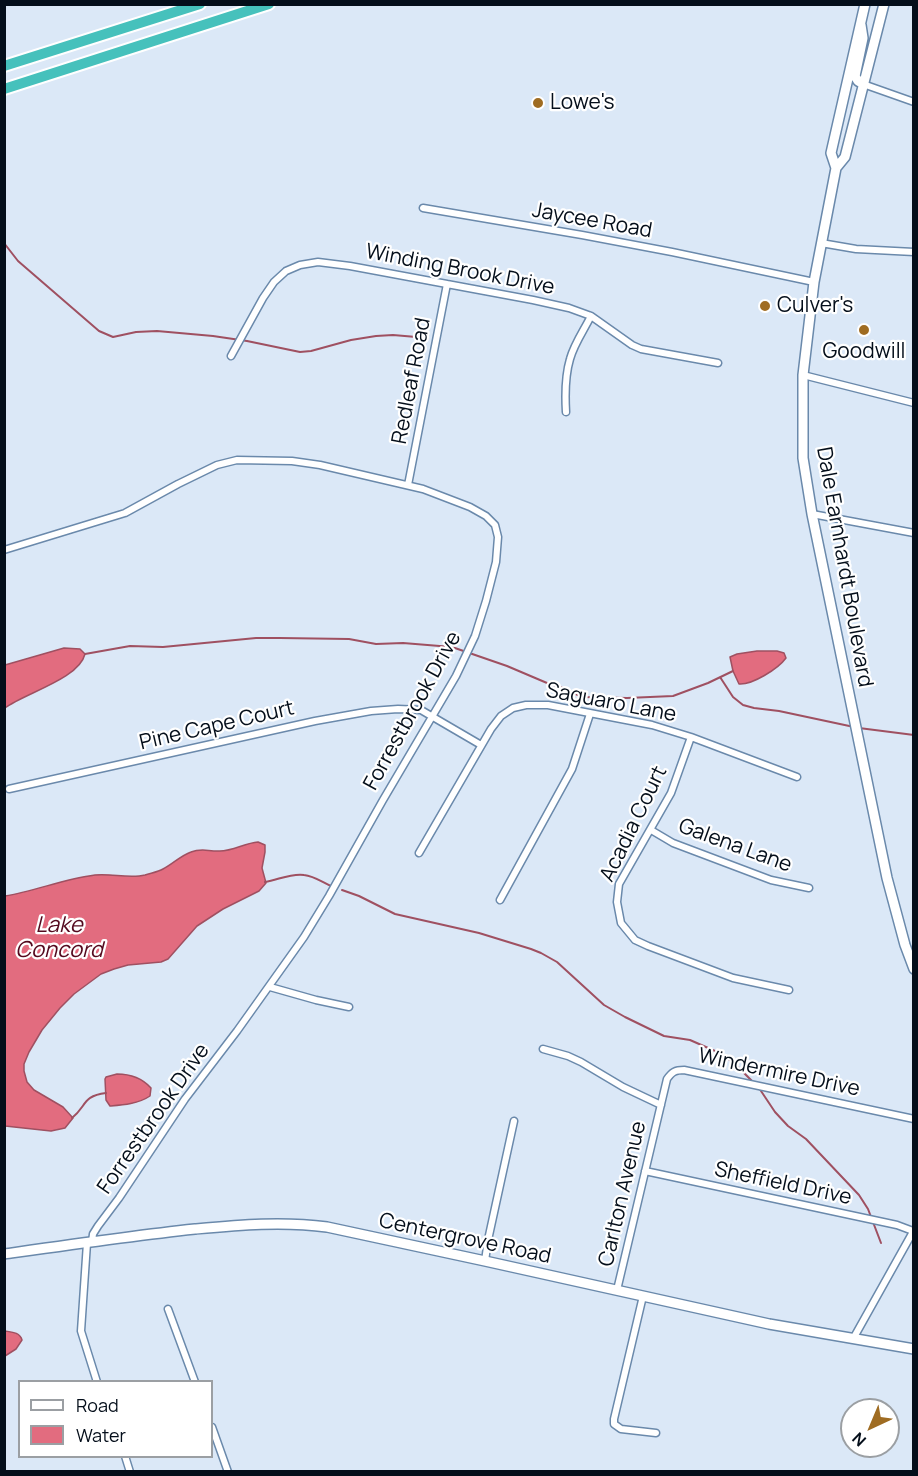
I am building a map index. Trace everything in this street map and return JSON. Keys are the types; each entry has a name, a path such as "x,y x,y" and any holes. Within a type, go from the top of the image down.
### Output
{"highway":[{"path":"4,66 200,4"},
{"path":"4,89 269,4"}],"main road":[{"name":"Dale Earnhardt Boulevard","path":"836,168 831,153 865,4"},
{"name":"Dale Earnhardt Boulevard","path":"884,4 845,157 836,168 813,282 803,375 803,458 812,514 887,878 905,945 914,969"},
{"path":"860,23 863,38 855,76 863,84"},
{"name":"Centergrove Road","path":"4,1254 171,1232 243,1225 301,1224 327,1227 769,1324 914,1349"}],"street":[{"path":"863,84 914,102"},
{"name":"Jaycee Road","path":"423,208 604,239 813,282"},
{"path":"821,243 855,249 914,252"},
{"name":"Winding Brook Drive","path":"231,356 274,282 286,272 300,265 318,262 350,266 569,308 591,316 641,349 718,363"},
{"name":"Redleaf Road","path":"408,485 447,284"},
{"path":"566,412 565,396 570,360 576,343 591,316"},
{"path":"803,375 914,404"},
{"name":"Forrestbrook Drive","path":"4,550 125,513 217,465 237,459 292,461 320,465 426,490 470,507 486,516 495,525 498,537 496,562 475,636 456,676 382,800 329,896 270,987 185,1100 98,1226 89,1243"},
{"path":"812,514 914,533"},
{"name":"Saguaro Lane","path":"419,853 491,729 501,716 513,708 526,705 548,705 652,726 691,737 797,777"},
{"name":"Pine Cape Court","path":"9,789 371,711 421,710 481,745"},
{"path":"500,900 572,769 590,714"},
{"name":"Acadia Court","path":"691,737 671,793 620,884 616,902 621,923 635,940 648,946 733,978 789,990"},
{"name":"Galena Lane","path":"651,830 673,843 771,880 809,888"},
{"path":"270,987 349,1007"},
{"path":"543,1049 581,1062 661,1105"},
{"name":"Windermire Drive","path":"661,1105 667,1079 672,1072 684,1070 914,1119"},
{"name":"Carlton Avenue","path":"617,1290 661,1105"},
{"path":"484,1261 514,1121"},
{"name":"Sheffield Drive","path":"645,1171 913,1230"},
{"path":"853,1340 913,1230"},
{"path":"89,1243 81,1331 96,1380"},
{"path":"643,1296 614,1424 621,1429 656,1433"},
{"path":"168,1309 194,1380"},
{"path":"213,1430 228,1472"}],"water":[{"path":"64,648 80,649 85,654 81,663 62,678 5,708 5,665"},
{"path":"757,651 777,651 784,653 786,658 764,676 739,684 730,657"},
{"name":"Lake Concord","path":"258,842 265,845 262,868 266,883 259,891 223,909 197,926 168,959 161,962 128,965 101,974 74,994 42,1030 29,1052 24,1071 27,1082 34,1090 63,1107 73,1118 65,1128 51,1131 5,1126 5,896 95,875 145,875 161,870 195,851 223,851"},
{"path":"117,1074 140,1079 151,1088 150,1096 125,1105 110,1106 106,1100 105,1079"},
{"path":"5,1331 17,1334 22,1340 16,1349 5,1356"}],"waterway":[{"path":"4,243 18,261 99,331 113,337 136,332 157,331 213,336 300,352 376,336 428,338"},
{"path":"85,654 130,646 163,647 256,638 349,639 376,644 403,643 452,647 507,666 582,697 673,696 733,671"},
{"path":"720,677 733,697 743,705 854,727"},
{"path":"859,728 914,735"},
{"path":"265,882 299,875 311,877 331,886"},
{"path":"342,890 395,914 479,933 541,953 557,962 604,1005 664,1036 690,1040 715,1051 733,1062 753,1082"},
{"path":"759,1088 775,1112 788,1126 806,1139 859,1195 868,1209 881,1243"},
{"path":"72,1118 93,1096 106,1093"}],"place":[{"name":"Lowe's","path":"538,103"},
{"name":"Culver's","path":"765,306"},
{"name":"Goodwill","path":"864,330"}]}
